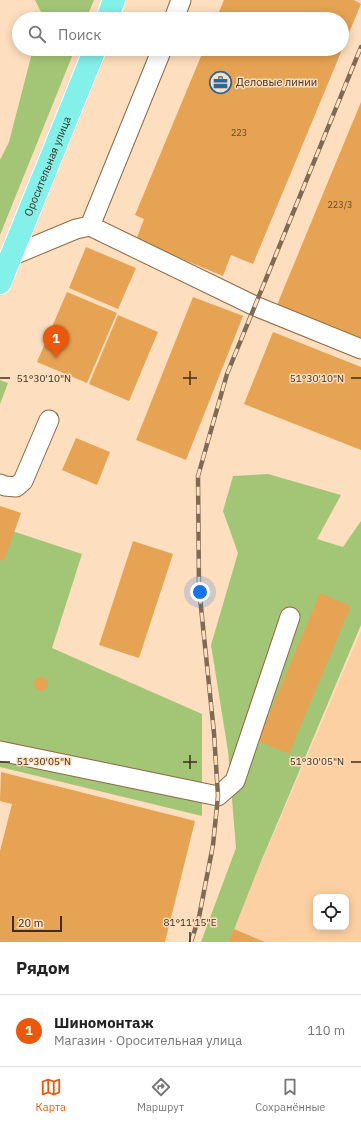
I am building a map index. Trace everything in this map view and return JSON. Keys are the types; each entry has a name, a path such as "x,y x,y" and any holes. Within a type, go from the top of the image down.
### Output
{"main road":[{"path":"110,12 114,0"},
{"name":"Оросительная улица","path":"0,283 92,56"}],"lane":[{"path":"177,12 181,0"},
{"path":"90,226 159,56"},
{"path":"11,256 76,230 90,226 255,306 361,349"},
{"path":"0,484 16,487 23,481 49,420"},
{"path":"0,751 218,796 235,781 290,617"}],"shaded area":[{"path":"361,631 361,942 227,942"}],"green space":[{"path":"35,0 94,0 89,12 41,12"},
{"path":"31,56 72,56 0,235 0,160 9,142"},
{"path":"0,380 8,383 0,404"},
{"path":"268,474 341,495 317,539 343,547 361,521 361,625 260,864 229,942 201,942 236,848 228,751 211,645 238,553 223,511 233,476"},
{"path":"0,527 82,554 52,648 202,714 202,816 0,767"}],"building":[{"path":"224,0 354,0 361,4 349,33 349,12 219,12"},
{"path":"201,56 339,56 253,264 231,255 223,276 136,240 144,219 135,215"},
{"path":"361,102 361,339 277,305"},
{"path":"86,247 136,268 118,309 69,288"},
{"path":"67,292 117,313 87,383 37,362"},
{"path":"193,297 243,316 186,460 136,440"},
{"path":"118,315 158,332 129,401 89,384"},
{"path":"273,332 361,367 361,450 244,404"},
{"path":"76,438 110,452 97,485 62,470"},
{"path":"0,506 21,513 4,561 0,560"},
{"path":"133,541 173,554 139,658 99,645"},
{"path":"320,593 351,606 289,754 258,741"},
{"path":"38,677 44,677 48,681 48,687 44,691 38,691 34,687 34,681"},
{"path":"1,772 195,821 165,942 0,942 0,851 12,804 0,801"},
{"path":"234,929 265,942 228,942"}],"railway":[{"path":"191,942 199,917 213,845 218,796 214,733 199,588 198,476 227,374 361,47"}],"place":[{"name":"Деловые линии","path":"221,82"},
{"name":"Шиномонтаж","path":"56,358"}]}
